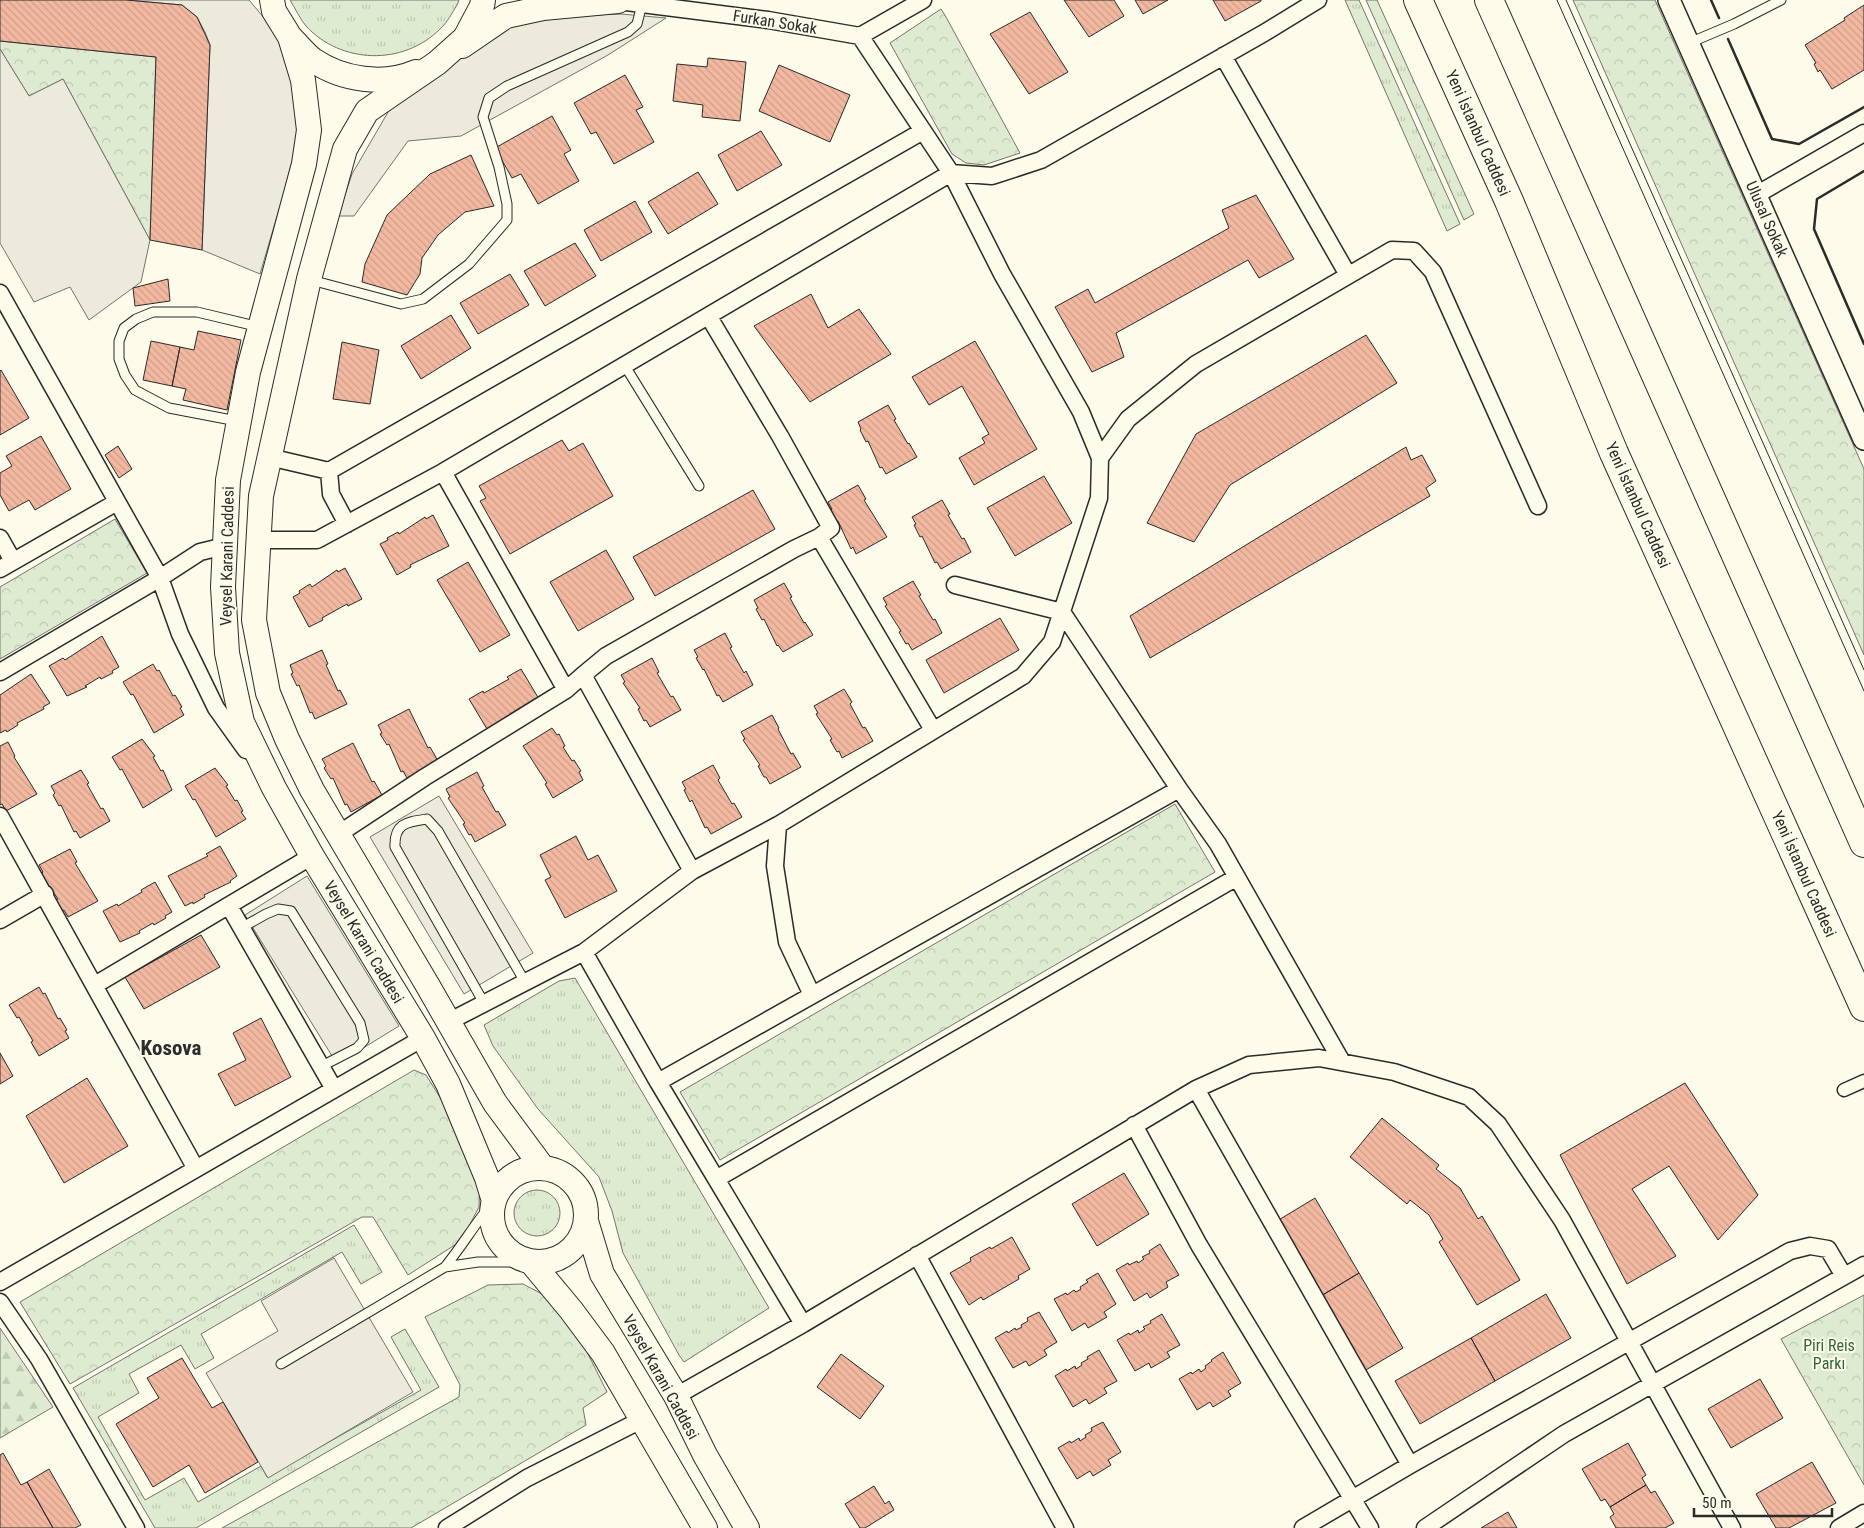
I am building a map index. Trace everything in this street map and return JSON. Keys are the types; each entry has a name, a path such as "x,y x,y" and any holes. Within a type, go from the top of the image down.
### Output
{"highway":[{"name":"Yeni İstanbul Caddesi","path":"1418,0 1509,201 1614,453 1864,1007"},
{"path":"1489,0 1864,842"}],"main road":[{"path":"262,0 290,37"},
{"name":"Veysel Karani Caddesi","path":"272,0 274,11 290,37 313,60 342,75 374,80 407,76 437,63"},
{"name":"Veysel Karani Caddesi","path":"483,0 482,6 465,38 437,63 367,111 345,149 309,279 261,496 254,620 268,693 312,790 495,1103 544,1168"},
{"path":"437,63 506,16 543,8 617,0"},
{"name":"Veysel Karani Caddesi","path":"290,37 303,80 309,130 304,164 248,372 228,480 223,587 227,653 242,722 274,788 312,856 423,1038 448,1084 487,1178 494,1201"},
{"path":"544,1168 558,1172 571,1180 580,1191 586,1206 586,1221 582,1235 574,1248 562,1257 548,1262 531,1262 516,1257 503,1246 495,1232 492,1217 494,1201 501,1186 513,1175 528,1169 544,1168"},
{"name":"Veysel Karani Caddesi","path":"586,1221 602,1274 676,1396 705,1454 747,1528"},
{"path":"531,1262 571,1310 603,1354 705,1528"}],"street":[{"name":"Furkan Sokak","path":"617,0 860,36"},
{"path":"715,0 724,15"},
{"path":"448,1022 584,952 692,871 778,825 1024,676 1052,642 1099,498 1100,458 1081,412 1002,274 951,173 860,36 923,0"},
{"path":"258,540 317,540 442,472 709,317 951,173 992,176 1041,160 1223,56 1297,6 1318,0"},
{"name":"Ulusal Sokak","path":"1669,0 1864,438"},
{"path":"1223,56 1348,275"},
{"path":"269,457 329,471 923,131"},
{"path":"1756,195 1864,133"},
{"path":"1100,458 1128,419 1196,364 1392,250 1414,251 1433,272 1538,506"},
{"path":"0,293 160,578 180,634 216,708 274,788"},
{"path":"337,834 566,690 606,656 794,549 819,537 831,528 780,436 709,317"},
{"path":"329,471 332,494 347,524"},
{"path":"442,472 566,690"},
{"path":"0,538 7,565 116,502"},
{"path":"819,537 933,730"},
{"path":"0,672 160,578 200,552 225,546"},
{"path":"955,585 1062,612 1179,789 1218,844 1342,1062"},
{"path":"583,675 692,871"},
{"path":"658,1082 1179,789"},
{"path":"0,816 196,1169"},
{"path":"778,825 775,866 787,942 812,995"},
{"path":"95,985 312,856"},
{"path":"716,1179 1237,877"},
{"path":"0,920 45,894"},
{"path":"229,906 334,1089"},
{"path":"584,952 658,1082 803,1324"},
{"path":"0,1282 423,1038"},
{"path":"676,1396 803,1324 1196,1089 1249,1065 1319,1058 1394,1072 1470,1097 1498,1124 1562,1220 1732,1528"},
{"path":"1844,1090 1864,1081"},
{"path":"1196,1089 1410,1466"},
{"path":"1134,1125 1199,1245 1370,1528"},
{"path":"1303,1528 1790,1251 1810,1246 1828,1249 1844,1276"},
{"path":"917,1255 1065,1528"},
{"path":"1432,1526 1564,1434 1864,1265"},
{"path":"0,1302 39,1359 136,1528"},
{"path":"447,1528 526,1478 641,1420"},
{"path":"1840,1528 1864,1513"}],"lane":[{"path":"1688,43 1734,24 1781,0"},
{"path":"309,279 401,304 423,299 469,264 507,220 507,204 499,167 483,117 489,98 507,86 628,32 637,24 642,4"},
{"path":"239,422 169,408 135,390 125,375 119,359 119,341 124,328 136,319 153,312 197,312 260,327"},
{"path":"625,366 699,486"},
{"path":"484,1003 395,847 394,835 398,829 411,822 427,819 438,831 524,982"},
{"path":"241,928 278,909 291,911 360,1023 364,1040 356,1048 320,1067"},
{"path":"281,1364 445,1267 494,1201"},
{"path":"445,1267 478,1262 531,1262"}],"green space":[{"path":"290,0 459,0 445,24 425,41 391,54 372,56 337,48 320,39 306,26"},
{"path":"1345,0 1359,0 1460,224 1447,231"},
{"path":"1366,0 1377,0 1474,214 1464,220"},
{"path":"1573,0 1655,0 1864,469 1864,655"},
{"path":"941,9 1020,153 984,165 966,163 952,154 890,43"},
{"path":"0,41 156,57 150,240 63,79 29,96 0,49"},
{"path":"115,519 147,573 0,659 0,587"},
{"path":"1175,804 1215,872 720,1160 680,1092"},
{"path":"575,978 769,1308 684,1362 623,1253 612,1211 599,1177 538,1109 493,1046 484,1025 559,981"},
{"path":"414,1070 426,1075 458,1126 480,1183 479,1207 461,1241 408,1275 373,1217 362,1217 70,1384 20,1302"},
{"path":"532,1190 542,1190 554,1196 559,1204 559,1222 554,1230 546,1235 532,1236 524,1233 517,1226 514,1218 514,1208 517,1200 524,1193"},
{"path":"354,1225 382,1272 361,1284 342,1252 201,1334 214,1358 195,1369 181,1345 129,1374 139,1393 98,1417 145,1500 184,1478 198,1502 261,1466 267,1477 421,1390 391,1337 405,1329 439,1387 196,1528 155,1528 73,1388"},
{"path":"523,1284 546,1296 577,1332 607,1392 583,1408 586,1425 411,1528 222,1528 459,1397 460,1385 425,1317 488,1285"},
{"name":"Piri Reis Parkı","path":"1864,1295 1864,1485 1781,1339"},
{"path":"0,1328 53,1407 0,1438"}],"shaded area":[{"path":"126,0 249,0 281,38 302,118 295,155 260,274 202,250 210,45 205,32 197,17 182,5"},
{"path":"621,14 666,18 608,55 461,136 408,141 354,216 338,216 352,174 391,107 491,33 537,17"},
{"path":"0,49 29,96 63,79 150,240 141,282 89,320 70,287 34,302 0,243"},
{"path":"439,796 533,953 464,994 370,837"},
{"path":"307,876 399,1026 337,1064 245,915"},
{"path":"334,1258 413,1392 268,1478 206,1373 278,1331 261,1301"}],"building":[{"path":"0,0 126,0 182,5 197,17 210,45 202,250 150,240 156,57 0,41"},
{"path":"1064,0 1114,0 1124,16 1089,37"},
{"path":"1135,0 1168,0 1143,14"},
{"path":"1213,0 1261,0 1261,1 1225,21"},
{"path":"1864,5 1864,70 1832,89 1820,70 1818,72 1814,64 1816,63 1805,45 1845,20 1844,18"},
{"path":"1030,12 1068,72 1029,94 990,34"},
{"path":"708,58 746,62 740,121 702,117 703,105 673,101 677,64 707,67"},
{"path":"779,65 850,95 830,142 759,111"},
{"path":"625,75 643,107 636,110 654,142 614,164 596,132 591,134 574,103"},
{"path":"552,116 571,150 564,154 579,181 538,204 521,174 512,178 495,148"},
{"path":"761,131 782,165 737,191 718,155"},
{"path":"471,155 494,206 465,212 438,235 422,258 420,274 407,295 362,282 365,264 387,215 430,174"},
{"path":"698,172 718,204 668,234 648,202"},
{"path":"1256,195 1294,259 1259,278 1248,260 1116,333 1124,357 1092,372 1055,307 1088,289 1095,303 1229,228 1222,210"},
{"path":"635,201 652,232 601,261 584,230"},
{"path":"575,243 596,276 545,306 524,271"},
{"path":"510,274 529,305 478,334 460,303"},
{"path":"168,279 170,301 135,306 133,288"},
{"path":"811,294 828,328 859,309 891,354 810,402 754,326"},
{"path":"451,315 471,348 421,379 401,346"},
{"path":"198,331 241,340 227,410 183,400 186,389 172,386 180,347 194,350"},
{"path":"1366,335 1397,383 1230,485 1194,542 1147,523 1196,434"},
{"path":"151,341 180,347 172,386 143,380"},
{"path":"975,341 1037,449 974,485 959,458 985,443 982,438 989,434 962,386 929,405 912,377"},
{"path":"342,342 379,350 370,404 333,399"},
{"path":"0,371 29,418 0,435"},
{"path":"888,405 896,419 894,420 917,457 886,474 882,467 880,468 868,441 866,442 858,422"},
{"path":"41,436 71,489 35,510 29,500 9,511 0,495 0,473 12,466 6,456"},
{"path":"562,440 569,451 583,443 613,496 510,554 480,501 486,498 479,486"},
{"path":"118,446 132,469 119,478 105,455"},
{"path":"1406,447 1411,460 1422,455 1436,481 1426,488 1430,496 1150,658 1130,616"},
{"path":"1044,476 1072,523 1015,556 987,508"},
{"path":"858,485 866,499 864,500 887,537 856,554 853,547 851,549 838,521 836,522 828,502"},
{"path":"753,490 775,529 655,596 633,557"},
{"path":"942,500 950,514 948,515 971,552 941,569 937,562 935,563 922,536 920,537 912,517"},
{"path":"433,515 449,546 410,565 411,567 397,575 380,544 388,540 387,538 398,532 399,534 425,517 426,519"},
{"path":"606,550 634,599 578,631 550,582"},
{"path":"468,562 510,635 480,652 437,580"},
{"path":"345,568 362,599 348,606 347,604 309,627 293,597 310,584 312,587 337,570 338,572"},
{"path":"913,581 921,595 919,596 942,633 912,650 899,632 901,631 885,606 887,605 883,598"},
{"path":"784,583 792,597 790,598 813,635 783,652 777,646 764,619 762,620 754,600"},
{"path":"1000,618 1019,650 944,693 926,660"},
{"path":"725,633 732,647 730,648 753,685 723,702 719,695 717,696 704,669 696,658 698,657 694,650"},
{"path":"102,636 119,667 112,671 113,673 101,679 100,677 85,686 87,687 67,696 49,666 63,658 65,660"},
{"path":"322,650 328,664 326,665 338,691 340,690 347,704 315,719 312,712 310,713 299,685 297,686 291,674 293,673 290,665"},
{"path":"652,658 659,672 657,673 681,710 650,727 646,720 644,721 638,709 640,708 623,683 625,682 621,675"},
{"path":"153,664 157,671 159,670 173,696 175,695 184,715 154,733 133,694 131,695 123,682"},
{"path":"521,669 539,699 495,727 494,725 487,729 469,699 509,679 507,677"},
{"path":"31,674 50,703 43,707 44,709 17,723 18,725 7,732 6,730 0,733 0,695"},
{"path":"844,689 863,728 865,727 873,741 842,758 816,714 818,713 814,706"},
{"path":"409,709 428,748 430,747 438,761 407,778 403,771 401,772 389,744 387,745 380,734 382,733 378,725"},
{"path":"772,715 791,754 793,753 801,767 770,784 743,740 745,739 741,732"},
{"path":"552,728 557,735 559,734 565,746 563,747 581,771 579,772 583,780 553,798 545,784 547,783 523,746"},
{"path":"142,739 155,756 153,757 161,771 163,770 172,790 143,808 122,769 120,770 112,757"},
{"path":"8,742 14,757 37,794 6,811 2,804 0,805 0,746"},
{"path":"353,743 372,782 374,781 382,795 351,812 347,804 345,805 333,778 331,779 324,768 326,766 322,759"},
{"path":"713,765 720,778 718,780 742,817 711,834 707,827 705,828 692,800 690,802 682,782"},
{"path":"215,768 228,785 226,786 235,801 237,800 243,811 241,812 246,819 216,837 195,799 193,800 185,786"},
{"path":"81,770 101,809 103,808 110,821 80,838 76,831 74,832 61,805 59,806 51,786"},
{"path":"477,772 484,786 482,787 496,812 498,811 506,825 475,842 448,798 450,797 446,789"},
{"path":"576,836 588,860 598,855 617,891 565,918 545,880 551,877 540,855"},
{"path":"220,846 237,876 231,882 204,895 205,897 193,904 193,902 185,906 168,876 208,856 206,854"},
{"path":"70,849 77,862 75,863 98,901 68,917 64,910 62,911 56,900 58,899 41,874 43,872 39,865"},
{"path":"155,882 172,912 154,925 153,923 139,931 140,933 120,942 103,911 117,904 118,906"},
{"path":"201,935 220,967 144,1009 125,977"},
{"path":"39,987 43,994 45,993 58,1019 60,1018 69,1038 39,1056 31,1042 33,1041 19,1017 17,1018 9,1005"},
{"path":"261,1018 291,1077 235,1106 218,1074 246,1060 233,1033"},
{"path":"0,1053 13,1076 0,1084"},
{"path":"87,1078 128,1146 64,1183 26,1116"},
{"path":"1685,1083 1758,1195 1718,1240 1669,1166 1632,1189 1676,1256 1627,1284 1560,1155"},
{"path":"1382,1118 1439,1165 1436,1169 1460,1188 1478,1219 1482,1216 1520,1280 1477,1305 1439,1242 1443,1239 1429,1215 1410,1200 1407,1204 1350,1157"},
{"path":"1124,1173 1149,1214 1097,1246 1072,1204"},
{"path":"1315,1198 1359,1273 1316,1299 1272,1224"},
{"path":"1012,1237 1030,1269 1018,1276 1019,1279 983,1300 981,1297 969,1305 950,1273 971,1261 970,1258"},
{"path":"1160,1244 1179,1275 1166,1282 1168,1287 1150,1298 1147,1293 1134,1301 1116,1270 1128,1263 1129,1265 1137,1261 1138,1263 1144,1259 1142,1257"},
{"path":"1098,1273 1116,1304 1104,1312 1107,1317 1088,1328 1085,1323 1072,1331 1054,1299 1066,1293 1067,1295 1074,1290 1076,1292 1088,1282 1086,1280"},
{"path":"1359,1273 1403,1348 1359,1374 1316,1299"},
{"path":"1546,1294 1571,1338 1495,1381 1471,1338"},
{"path":"1039,1312 1057,1342 1044,1350 1047,1355 1029,1366 1026,1361 1013,1368 995,1338 1007,1331 1008,1333 1015,1328 1016,1330 1022,1327 1021,1325 1028,1321 1027,1318"},
{"path":"1162,1314 1180,1345 1167,1352 1170,1357 1151,1368 1149,1363 1135,1371 1117,1340 1138,1330 1139,1333 1145,1329 1143,1327 1151,1323 1150,1321"},
{"path":"1471,1338 1495,1381 1420,1424 1395,1381"},
{"path":"1099,1350 1117,1381 1104,1388 1107,1393 1089,1404 1086,1399 1073,1407 1055,1376 1075,1366 1076,1369 1088,1359 1087,1357"},
{"path":"1223,1352 1241,1383 1228,1391 1231,1396 1213,1407 1210,1402 1197,1410 1179,1379 1199,1369 1201,1372 1211,1360"},
{"path":"841,1354 884,1386 860,1419 817,1387"},
{"path":"182,1358 212,1408 223,1402 258,1462 205,1493 189,1465 153,1487 116,1424 159,1398 147,1378"},
{"path":"1760,1379 1783,1418 1731,1448 1708,1409"},
{"path":"1103,1422 1121,1452 1108,1460 1111,1465 1093,1476 1090,1471 1077,1479 1058,1448 1079,1438 1080,1441 1092,1431 1091,1428"},
{"path":"1628,1443 1646,1475 1642,1478 1646,1485 1610,1507 1605,1499 1601,1501 1582,1469"},
{"path":"3,1453 21,1485 27,1482 53,1528 0,1528 0,1455"},
{"path":"1812,1462 1836,1503 1789,1528 1776,1528 1756,1494"},
{"path":"49,1469 81,1525 75,1528 53,1528 27,1482"},
{"path":"1646,1485 1651,1493 1655,1491 1674,1523 1665,1528 1616,1528 1610,1517 1614,1514 1610,1507"},
{"path":"874,1486 885,1504 889,1501 894,1510 865,1528 860,1528 845,1504"},
{"path":"1508,1512 1517,1528 1481,1528"}],"tram line":[{"path":"1557,0 1864,691"},
{"path":"1566,0 1864,670"}],"wall":[{"path":"1711,0 1719,18"},
{"path":"1728,39 1772,139 1799,144 1864,107"},
{"path":"1864,171 1817,199 1814,229 1864,344"}],"district":[{"name":"Kosova","path":"171,1048"}]}
